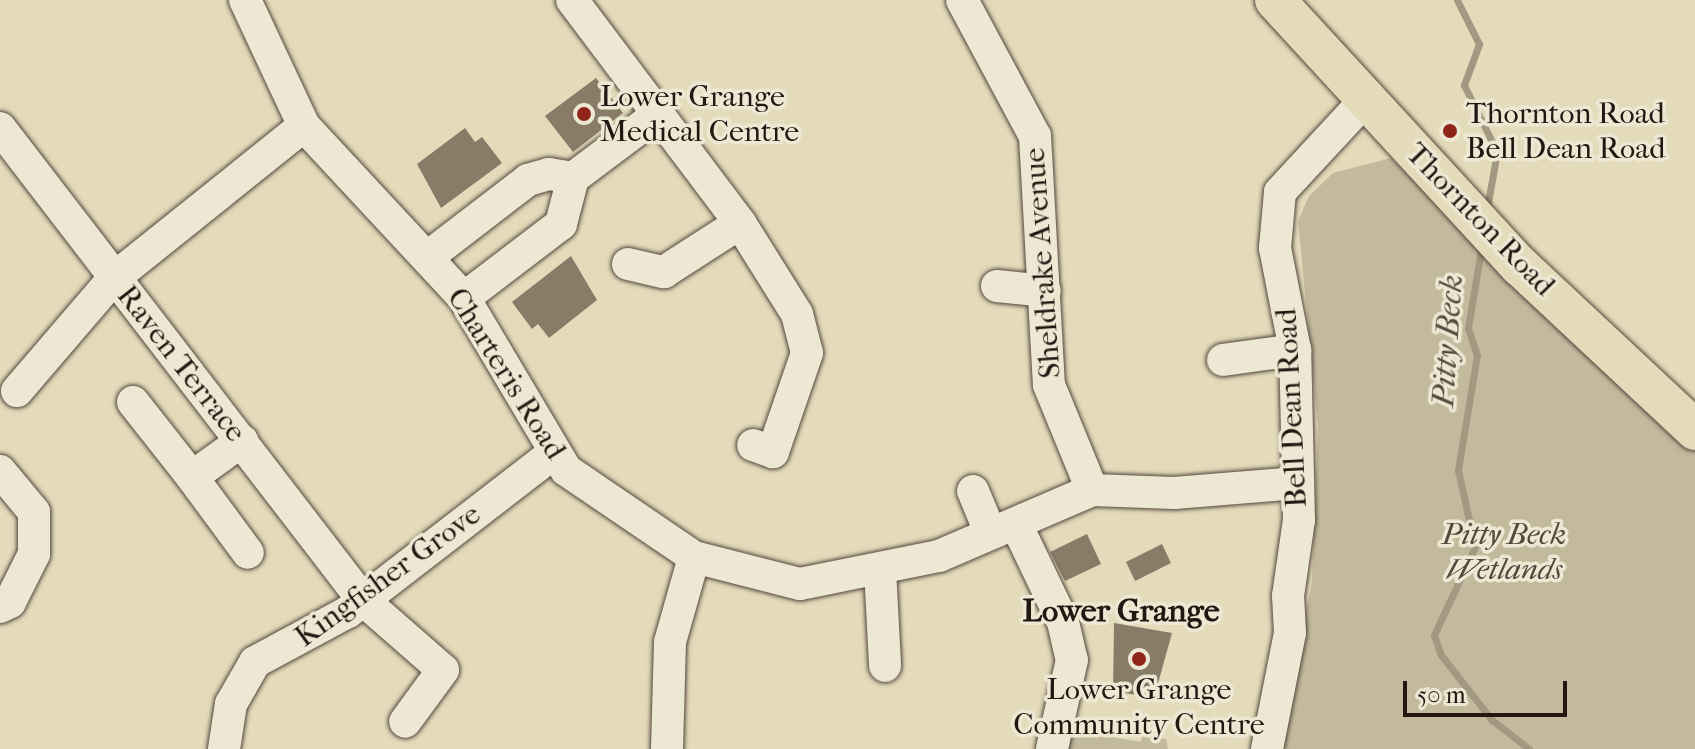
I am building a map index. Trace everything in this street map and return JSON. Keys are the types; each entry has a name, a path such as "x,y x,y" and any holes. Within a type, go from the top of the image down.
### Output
{"main road":[{"name":"Thornton Road","path":"1275,0 1520,266 1695,430"}],"street":[{"name":"Charteris Road","path":"245,0 304,126 429,256 464,298 566,470 694,557 800,584 939,556 1092,490 1174,493 1298,483"},
{"path":"572,0 740,223 797,314 807,353 773,452 753,445"},
{"name":"Sheldrake Avenue","path":"962,0 1035,136 1049,385 1092,490"},
{"name":"Bell Dean Road","path":"1267,749 1290,633 1298,483 1295,350 1275,248 1280,192 1366,99"},
{"path":"464,298 561,224 573,178 657,115"},
{"path":"17,391 114,278 304,126"},
{"name":"Raven Terrace","path":"0,128 363,600 443,670 405,722"},
{"path":"429,256 528,180 549,174 573,178"},
{"path":"628,264 664,272 740,223"},
{"path":"997,286 1045,291"},
{"path":"1223,360 1295,350"},
{"path":"133,402 248,553"},
{"path":"192,477 242,441"},
{"name":"Kingfisher Grove","path":"218,745 240,683 255,662 306,639 363,600 554,453"},
{"path":"0,471 34,512 34,554 10,602 0,607"},
{"path":"973,491 1004,529 1063,622 1072,660 1052,749"},
{"path":"667,749 670,642 694,557"},
{"path":"880,569 885,666"}],"green space":[{"name":"Pitty Beck Wetlands","path":"1391,158 1695,451 1695,749 1286,749 1281,743 1312,582 1318,426 1298,221 1309,196 1333,173"},
{"path":"1072,730 1141,742 1142,736 1166,739 1168,749 1065,749"}],"building":[{"name":"Lower Grange Medical Centre","path":"596,78 623,113 573,152 545,116"},
{"path":"465,128 475,142 482,137 502,163 441,208 417,164"},
{"path":"571,256 597,300 549,338 538,324 532,329 512,302"},
{"path":"1087,534 1101,564 1065,581 1050,552"},
{"path":"1162,544 1171,563 1135,581 1126,562"},
{"name":"Lower Grange Community Centre","path":"1114,623 1172,633 1154,698 1113,691"}],"waterway":[{"name":"Pitty Beck","path":"1457,0 1479,44 1464,85 1497,152 1487,208"},
{"name":"Pitty Beck","path":"1482,244 1468,328 1477,355 1458,470 1475,547 1434,635 1441,655 1492,720 1529,749"}],"place":[{"name":"Lower Grange Medical Centre","path":"584,114"},
{"name":"Thornton Road Bell Dean Road","path":"1450,131"},
{"name":"Lower Grange Community Centre","path":"1139,659"}],"district":[{"name":"Lower Grange","path":"1121,611"}]}
